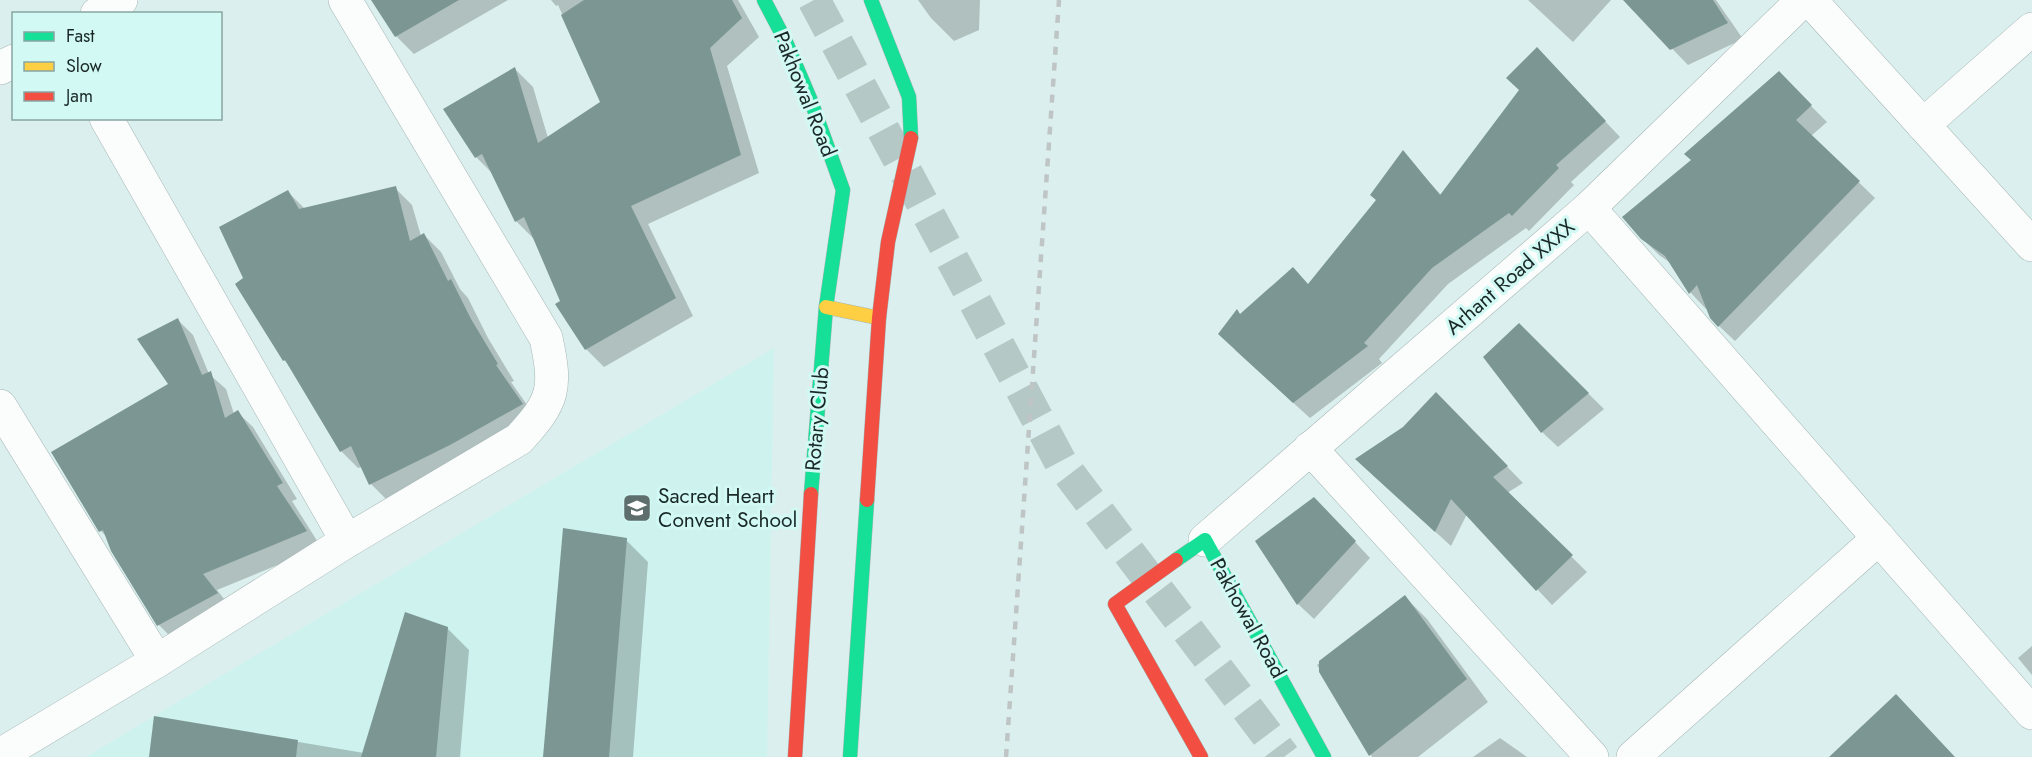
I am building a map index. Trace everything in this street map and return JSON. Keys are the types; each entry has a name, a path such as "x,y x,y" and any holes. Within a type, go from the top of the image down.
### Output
{"street":[{"path":"101,12 122,0"},
{"path":"0,755 157,661 347,541 519,439 540,417 552,392 552,364 546,338 345,0"},
{"name":"Pakhowal Road","path":"764,0 785,40 811,101 843,190"},
{"path":"850,757 879,318 888,242 911,144 909,97 871,0"},
{"name":"Arhant Road XXXX","path":"1205,540 1589,208 1803,0"},
{"path":"1810,0 2032,245"},
{"path":"1923,125 2032,29"},
{"path":"107,120 347,541"},
{"name":"Rotary Club","path":"795,757 811,492 826,307 843,190"},
{"path":"1589,208 2032,713"},
{"path":"826,307 879,318"},
{"path":"2,411 157,661"},
{"path":"1310,448 1592,757"},
{"path":"1633,757 1879,538"},
{"name":"Pakhowal Road","path":"1201,757 1115,604 1205,540 1324,757"}],"shaded area":[{"name":"Sacred Heart Convent School","path":"774,348 767,757 86,757 233,669"}],"building":[{"path":"371,0 459,0 395,37"},
{"path":"584,0 732,0 742,18 710,48 741,155 631,206 676,298 585,350 555,304 560,301 524,217 515,222 482,154 475,158 443,109 515,67 538,143 600,102 561,15"},
{"path":"1623,0 1713,0 1728,23 1670,50"},
{"path":"1537,47 1606,121 1556,165 1559,168 1512,216 1509,213 1432,268 1364,343 1368,346 1293,403 1218,334 1237,309 1240,314 1293,267 1308,284 1376,200 1370,195 1403,150 1440,195 1519,90 1506,78"},
{"path":"1779,71 1812,105 1796,120 1860,181 1718,327 1710,318 1697,285 1689,294 1665,256 1641,239 1622,217 1691,160 1684,154"},
{"path":"396,186 410,241 424,233 448,281 451,279 471,319 498,364 496,365 523,404 450,445 369,485 351,446 340,452 285,360 283,361 235,284 243,278 219,227 288,190 299,209"},
{"path":"178,318 202,375 211,371 225,418 238,410 283,483 277,486 307,531 203,574 218,593 157,626 111,551 103,530 99,532 51,452 168,384 137,339"},
{"path":"1519,323 1589,393 1541,433 1483,357"},
{"path":"1436,392 1508,466 1493,477 1573,555 1536,591 1451,499 1435,532 1355,459 1403,427"},
{"path":"1314,497 1356,541 1297,605 1255,541"},
{"path":"563,528 627,538 609,757 543,757"},
{"path":"1405,595 1467,679 1369,756 1319,672 1319,661"},
{"path":"405,612 448,627 436,757 361,757"},
{"path":"1896,694 1955,757 1829,757"},
{"path":"154,716 298,740 296,757 149,757"}],"tunnel":[{"path":"814,0 1061,463 1284,757"}],"railway":[{"path":"1006,757 1059,0"}],"traffic: fast":[{"path":"764,0 785,40 811,101 843,190 826,307 811,494"},
{"path":"871,0 909,97 911,138"},
{"path":"850,757 867,500"},
{"path":"1176,560 1205,540 1324,757"}],"traffic: slow":[{"path":"826,307 879,318"}],"traffic: jam":[{"path":"867,500 879,318 888,242 911,138"},
{"path":"795,757 811,494"},
{"path":"1176,560 1115,604 1201,757"}],"place":[{"name":"Sacred Heart Convent School","path":"637,508"}]}
